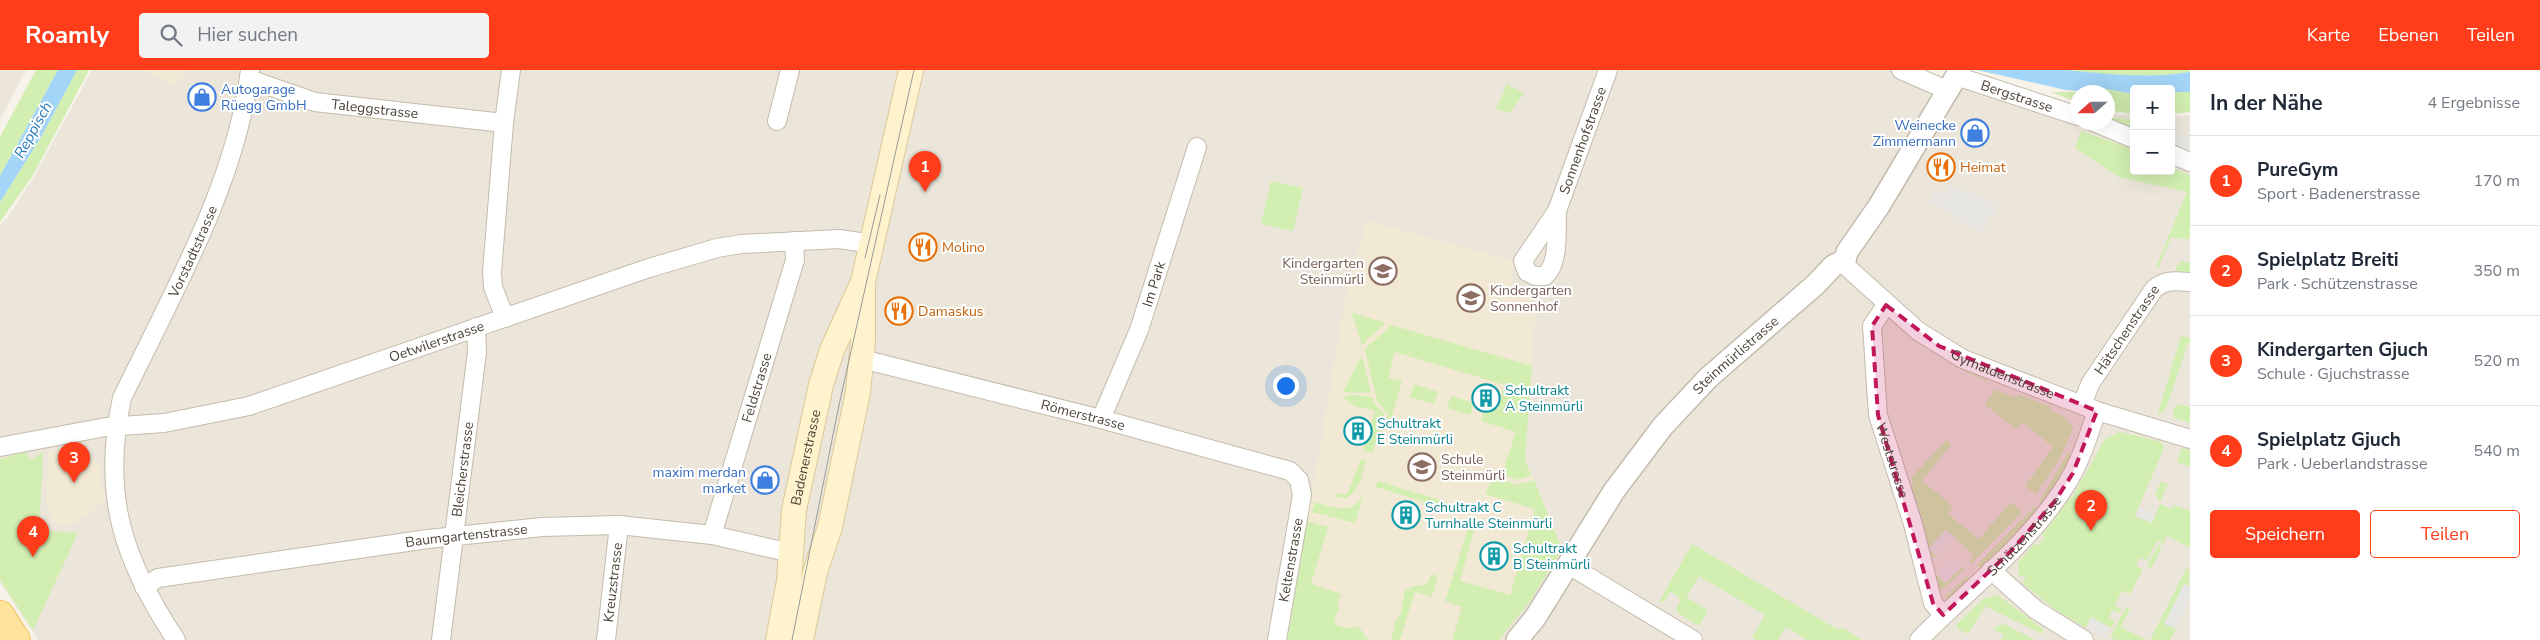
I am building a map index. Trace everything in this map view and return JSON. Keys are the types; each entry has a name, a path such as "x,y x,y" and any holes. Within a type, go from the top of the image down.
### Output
{"main road":[{"name":"Badenerstrasse","path":"778,640 791,553 794,510 824,374 847,315 863,282 911,70"},
{"name":"Badenerstrasse","path":"802,640 815,572 823,547 858,392 862,360 863,282"},
{"path":"791,553 813,552 823,547"},
{"path":"0,615 16,640"}],"street":[{"path":"505,318 493,286 492,272 504,123 511,70"},
{"path":"777,121 790,70"},
{"name":"Sonnenhofstrasse","path":"1557,211 1608,70"},
{"name":"Bergstrasse","path":"1901,70 1955,79 2070,114"},
{"name":"Taleggstrasse","path":"250,74 315,102 504,123"},
{"name":"Vorstadtstrasse","path":"176,640 144,587 130,557 115,497 116,427 122,398 200,236 231,154 250,74"},
{"name":"Steinmürlistrasse","path":"1517,640 1535,618 1628,471 1686,400 1815,285 1833,266 1845,260 1847,252 1879,206 1955,79"},
{"path":"2113,130 2130,137"},
{"name":"Im Park","path":"1101,419 1139,330 1197,147"},
{"path":"2175,156 2190,162"},
{"name":"Oetwilerstrasse","path":"0,446 44,437 116,427 164,423 249,406 649,268 717,248 794,240 839,239 873,244"},
{"name":"Feldstrasse","path":"712,535 795,260 794,240"},
{"name":"Gyrhaldenstrasse","path":"1845,260 1848,268 1886,305 1918,332 1963,359 2090,408 2190,438"},
{"name":"Hätschenstrasse","path":"2090,408 2090,384 2154,289 2161,283 2171,281 2190,282"},
{"name":"Weststrasse","path":"1886,305 1872,326 1878,416 1912,524 1933,603 1943,614"},
{"name":"Bleicherstrasse","path":"441,640 477,352 476,328"},
{"name":"Römerstrasse","path":"862,360 881,362 1280,467 1290,471 1299,480"},
{"name":"Schützenstrasse","path":"1919,640 1943,614 2031,530 2064,488 2083,452 2090,408"},
{"name":"Keltenstrasse","path":"1277,640 1301,507 1302,495 1299,480"},
{"name":"Baumgartenstrasse","path":"144,587 158,578 428,539 454,538 542,527 619,525 712,535 791,553"},
{"name":"Kreuzstrasse","path":"606,640 619,525"},
{"path":"1569,565 1693,640"},
{"path":"1991,570 2036,610 2084,640"}],"highlighted area":[{"path":"1886,305 1939,346 2097,411 2073,473 2055,501 2011,551 1943,615 1933,603 1878,415 1872,326"}],"shaded area":[{"path":"0,70 26,70 0,120"},
{"path":"92,70 1901,70 1949,91 1956,76 2070,119 2070,130 2115,130 2115,115 2130,116 2130,175 2175,175 2175,117 2190,115 2190,640 38,640 0,582 0,225 9,216 35,175"},
{"path":"143,70 189,70 177,83 171,84"},
{"path":"2175,133 2190,139 2190,153 2175,147"},
{"path":"1952,185 1970,195 1972,192 1997,207 1981,233 1929,201 1936,191 1945,196"},
{"name":"Schule Steinmürli","path":"1366,220 1513,261 1510,287 1539,294 1536,302 1525,459 1562,549 1530,601 1499,640 1287,640 1344,306"},
{"path":"72,447 99,465 105,501 70,527 52,521 46,502 48,451"},
{"path":"2139,507 2155,514 2152,523 2135,516"},
{"path":"1946,530 1955,538 1936,556 1929,548"},
{"path":"1954,558 1963,567 1945,583 1937,575"},
{"path":"2184,584 2190,586 2190,599 2176,629 2164,624"},
{"path":"2091,617 2111,628 2106,638 2086,628"}],"green space":[{"path":"36,70 58,70 0,176 0,137"},
{"path":"77,70 89,70 33,175 0,222 0,202 41,137"},
{"path":"2066,70 2190,70 2190,72 2128,76"},
{"path":"1507,84 1524,93 1510,113 1496,109"},
{"path":"2115,91 2130,93 2130,113 2115,111"},
{"path":"2051,92 2070,92 2070,99"},
{"path":"2175,92 2190,92 2190,112 2175,114"},
{"path":"2115,118 2130,120 2130,128 2115,122"},
{"path":"2081,131 2130,149 2130,175 2175,175 2175,169 2190,175 2190,239 2171,238 2158,268 2156,267 2187,192 2119,177 2075,148"},
{"path":"1271,181 1303,188 1293,231 1261,224"},
{"path":"2180,261 2190,263 2190,277 2177,273 2176,267"},
{"path":"1353,313 1385,323 1362,345"},
{"path":"1391,325 1532,366 1525,459 1531,475 1517,480 1502,474 1516,432 1481,421 1485,406 1498,410 1505,385 1395,352 1388,377 1402,381 1390,423 1386,422 1388,414 1377,401 1365,349"},
{"path":"2181,336 2190,338 2190,343 2188,343 2166,408 2162,413 2158,413"},
{"path":"1361,357 1371,393 1343,392"},
{"path":"1953,362 1987,378 1986,381 1955,367"},
{"path":"1414,384 1438,392 1434,404 1410,397"},
{"path":"1995,390 2017,398 2018,394 2051,407 2050,410 2066,418 2073,429 2059,460 2036,494 2025,486 2053,447 2022,422 2016,429 1984,404"},
{"path":"1342,396 1372,397 1374,403 1385,415 1372,453 1363,450 1375,411 1354,406"},
{"path":"1451,396 1474,403 1470,415 1447,408"},
{"path":"2178,404 2190,407 2190,423 2174,418 2173,410"},
{"path":"2120,432 2161,442 2164,448 2135,516 2152,523 2160,504 2172,509 2174,505 2190,511 2190,548 2167,536 2163,544 2157,541 2147,561 2140,557 2136,566 2143,569 2130,594 2122,591 2115,605 2121,609 2119,613 2112,610 2109,618 2115,621 2111,628 2091,618 2086,628 2056,610 2022,583 2026,578 2024,576 2019,577 2018,563 2035,543 2038,546 2045,538 2042,535 2074,494 2105,439"},
{"path":"1946,440 1951,445 1922,481 1953,506 1948,514 1979,539 2011,502 2022,512 1972,563 1969,561 1974,555 1946,530 1929,548 1936,556 1929,561 1907,490 1914,482 1911,478"},
{"path":"2182,448 2190,450 2190,467 2177,462"},
{"path":"26,452 31,460 43,452 40,518 50,531 78,533 33,630 0,580 0,459"},
{"path":"2069,452 2073,459 2043,505 2039,501"},
{"path":"1361,459 1366,460 1360,482 1352,494 1346,498 1336,497 1337,493 1347,495"},
{"path":"1494,476 1517,485 1534,480 1562,549 1530,601 1499,640 1452,640 1462,607 1445,601 1468,529 1474,530 1460,581 1510,595 1535,509 1485,494"},
{"path":"1378,481 1455,505 1453,511 1376,487"},
{"path":"2161,482 2168,484 2160,502 2155,494"},
{"path":"1364,494 1355,523 1312,512 1315,502 1336,508 1349,508 1360,501"},
{"path":"2035,506 2040,510 1982,570 1977,565"},
{"path":"1307,521 1328,527 1311,584 1341,594 1337,607 1339,610 1334,618 1336,625 1345,628 1359,627 1368,640 1287,640"},
{"path":"1692,544 1837,629 1843,628 1862,640 1807,640 1786,627 1778,640 1757,640 1752,637 1765,615 1699,576 1686,597 1708,610 1699,626 1679,614 1676,608 1680,602 1678,596 1670,592 1665,601 1659,602"},
{"path":"2158,545 2162,547 2151,569 2147,566"},
{"path":"2188,565 2190,586 2185,584 2164,624 2176,629 2170,640 2150,640"},
{"path":"1963,567 1965,569 1940,591 1933,574 1937,575 1945,583"},
{"path":"1431,574 1438,576 1432,597 1415,592 1400,640 1391,640 1396,620 1401,613 1405,591 1413,586 1427,585"},
{"path":"1967,576 1971,580 1952,598 1946,599 1945,597"},
{"path":"1998,595 2043,629 2042,634 1985,606 1968,634 1957,628 1957,624 1983,599"},
{"path":"2126,607 2130,609 2121,627 2146,640 2116,640 2110,637"},
{"path":"2004,624 2035,640 2001,640 2004,635 1994,630 1997,626"}],"water":[{"name":"Reppisch","path":"58,70 77,70 41,137 0,202 0,176"},
{"path":"1977,70 2066,70 2144,75 2190,72 2190,92 2175,92 2175,85 2130,85 2130,93 2115,91 2115,85 2070,85 2070,90"}],"tram line":[{"path":"792,640 839,405 914,70"},
{"path":"865,258 880,195"}],"place":[{"name":"Autogarage Rüegg GmbH","path":"202,97"},
{"name":"Weinecke Zimmermann","path":"1975,133"},
{"name":"Heimat","path":"1941,167"},
{"name":"PureGym","path":"925,192"},
{"name":"Molino","path":"923,247"},
{"name":"Kindergarten Steinmürli","path":"1383,271"},
{"name":"Kindergarten Sonnenhof","path":"1471,298"},
{"name":"Damaskus","path":"899,311"},
{"name":"Schultrakt A Steinmürli","path":"1486,398"},
{"name":"Schultrakt E Steinmürli","path":"1358,431"},
{"name":"Schule Steinmürli","path":"1422,467"},
{"name":"maxim merdan market","path":"765,480"},
{"name":"Kindergarten Gjuch","path":"74,483"},
{"name":"Schultrakt C Turnhalle Steinmürli","path":"1406,515"},
{"name":"Spielplatz Breiti","path":"2091,531"},
{"name":"Schultrakt B Steinmürli","path":"1494,556"},
{"name":"Spielplatz Gjuch","path":"33,557"}]}
